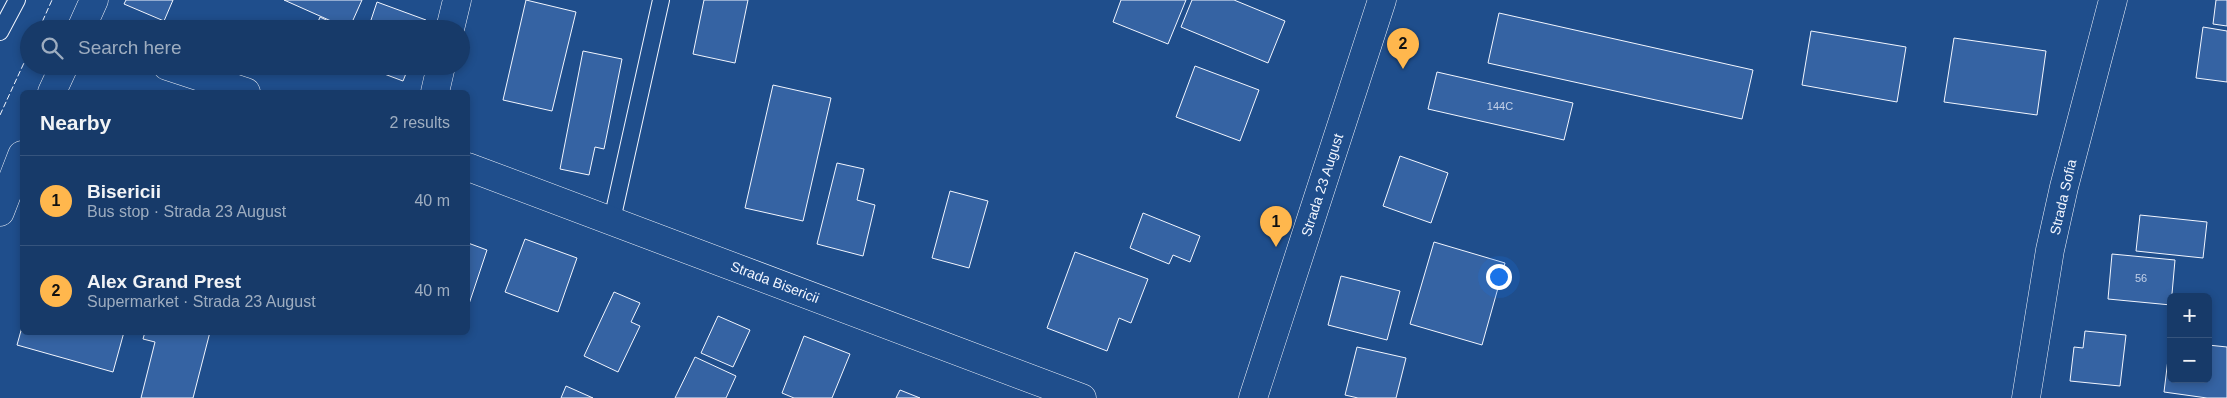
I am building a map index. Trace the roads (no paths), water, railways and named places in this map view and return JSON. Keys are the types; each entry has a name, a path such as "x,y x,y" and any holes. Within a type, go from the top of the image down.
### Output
{"street":[{"path":"85,20 94,0"},
{"path":"452,20 457,0"},
{"name":"Strada 23 August","path":"1253,398 1382,0"},
{"name":"Strada Sofia","path":"2026,398 2050,250 2062,196 2113,0"},
{"path":"53,90 60,75"},
{"path":"194,75 240,90"},
{"path":"435,90 439,75"},
{"path":"0,212 20,160"},
{"name":"Strada Bisericii","path":"470,168 1082,398"}],"lane":[{"path":"0,32 17,0"},
{"path":"612,220 661,0"}],"place":[{"name":"Alex Grand Prest","path":"1403,69"},
{"name":"Bisericii","path":"1276,247"}]}
